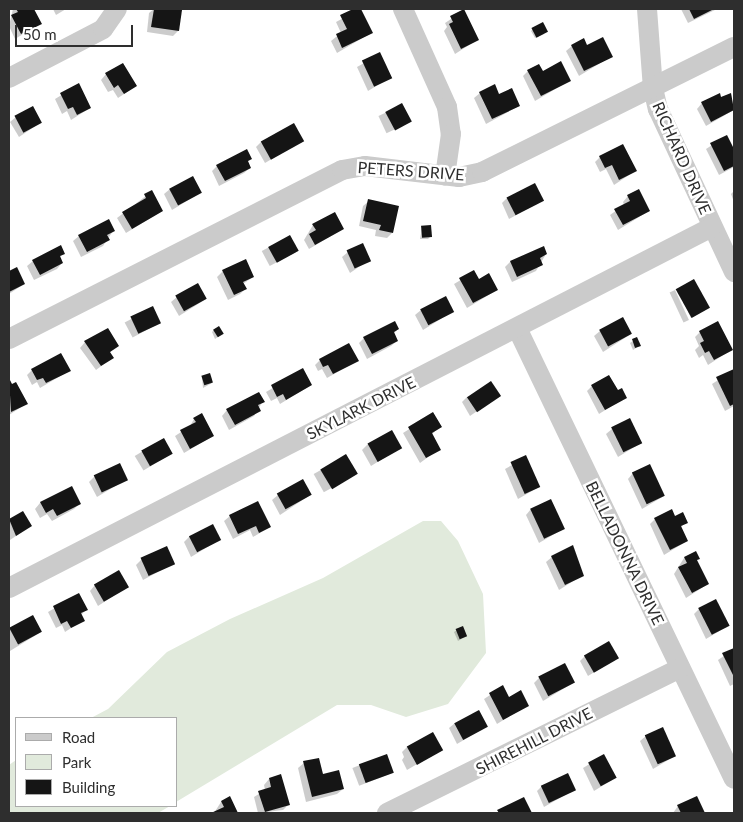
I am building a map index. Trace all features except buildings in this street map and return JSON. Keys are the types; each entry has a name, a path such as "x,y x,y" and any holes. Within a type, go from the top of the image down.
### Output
{"street":[{"path":"9,78 103,29 117,9"},
{"path":"403,9 447,107 451,134 445,176"},
{"name":"RICHARD DRIVE","path":"647,9 653,88 668,131 734,272"},
{"name":"PETERS DRIVE","path":"9,340 342,170 365,166 445,176 469,176 493,168 734,47"},
{"name":"SKYLARK DRIVE","path":"9,588 712,227"},
{"name":"BELLADONNA DRIVE","path":"517,328 734,779"},
{"name":"SHIREHILL DRIVE","path":"388,813 680,668"}],"green space":[{"path":"423,521 441,521 458,541 483,594 486,653 448,704 406,717 371,705 337,705 178,801 178,717 93,717 108,709 167,652 230,619 323,578"},
{"path":"15,761 15,807 168,807 158,813 9,813 9,765"}]}
